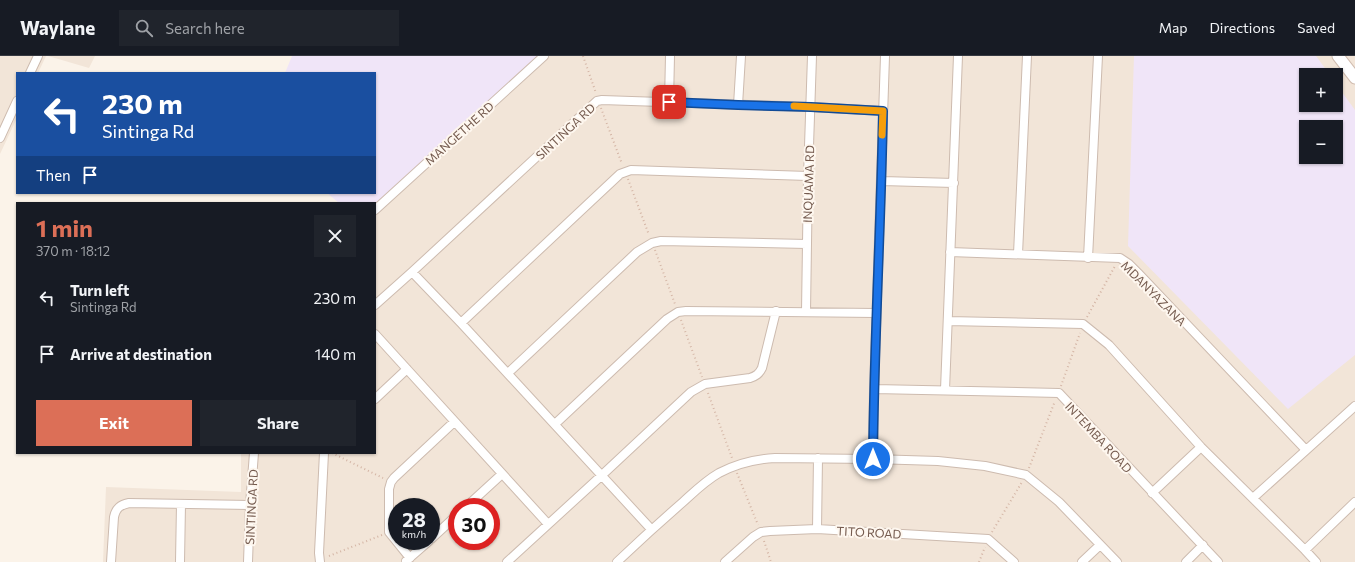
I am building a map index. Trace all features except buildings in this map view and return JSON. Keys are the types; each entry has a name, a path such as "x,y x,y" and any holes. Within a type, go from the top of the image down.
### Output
{"street":[{"path":"30,72 38,56"},
{"name":"MANGETHE RD","path":"376,209 544,56"},
{"path":"669,102 670,56"},
{"path":"738,105 741,56"},
{"name":"INQUAMA RD","path":"806,312 806,244 812,56"},
{"path":"873,459 876,313 882,181 885,56"},
{"path":"945,390 958,56"},
{"path":"1018,254 1027,56"},
{"path":"1088,258 1098,56"},
{"path":"1338,56 1355,78"},
{"name":"SINTINGA RD","path":"376,304 595,102 600,100 811,107 883,111"},
{"path":"0,138 16,103"},
{"path":"461,323 625,171 808,176"},
{"path":"882,181 954,183"},
{"path":"508,373 638,252 652,243 806,244"},
{"name":"MDANYAZANA","path":"950,252 1120,258 1138,273 1306,450"},
{"path":"412,272 508,373 651,529"},
{"path":"555,424 672,315 678,312 776,311 876,313"},
{"path":"507,562 691,392 698,387 713,382 750,378 760,373 776,311"},
{"path":"948,321 1083,324 1109,345 1201,446 1316,562"},
{"path":"376,335 548,524"},
{"path":"376,399 407,369"},
{"name":"INTEMBA ROAD","path":"874,389 1058,393 1218,562"},
{"path":"1254,498 1355,406"},
{"path":"389,498 389,489 394,478 454,422"},
{"path":"1152,493 1201,446"},
{"name":"SINTINGA RD","path":"248,562 254,454"},
{"path":"319,561 324,454"},
{"path":"617,562 651,529 708,480 735,466 761,459 775,458 938,461 985,466 1026,475 1059,502 1117,562"},
{"path":"817,529 818,458"},
{"path":"476,498 502,474"},
{"path":"1305,550 1355,502"},
{"path":"111,562 114,517 118,506 129,503 250,505"},
{"path":"180,562 181,504"},
{"path":"440,531 448,523"},
{"name":"TITO ROAD","path":"725,562 753,537 761,532 780,530 817,529 988,539"},
{"path":"988,539 1014,562"},
{"path":"1082,562 1100,545"},
{"path":"1186,562 1203,545"},
{"path":"401,550 408,560 419,550"}],"path":[{"path":"979,562 988,539 1026,475 1083,324 1120,258"},
{"path":"334,454 391,482"},
{"path":"319,561 388,532"}],"shaded area":[{"path":"0,56 46,56 38,72 16,72 16,120 0,154"},
{"path":"48,56 95,56 89,68"},
{"path":"292,56 541,56 376,205 376,202 338,202 328,194 376,194 376,72 285,72"},
{"path":"541,56 1355,56 1355,562 103,562 106,487 241,492 241,454 376,454 376,205"},
{"path":"1134,56 1316,56 1325,68 1299,68 1299,112 1343,112 1343,94 1355,110 1355,355 1288,409 1128,246"}],"slow traffic":[{"path":"794,106 883,111 882,135"}],"route":[{"path":"669,102 883,111 873,459"}]}
